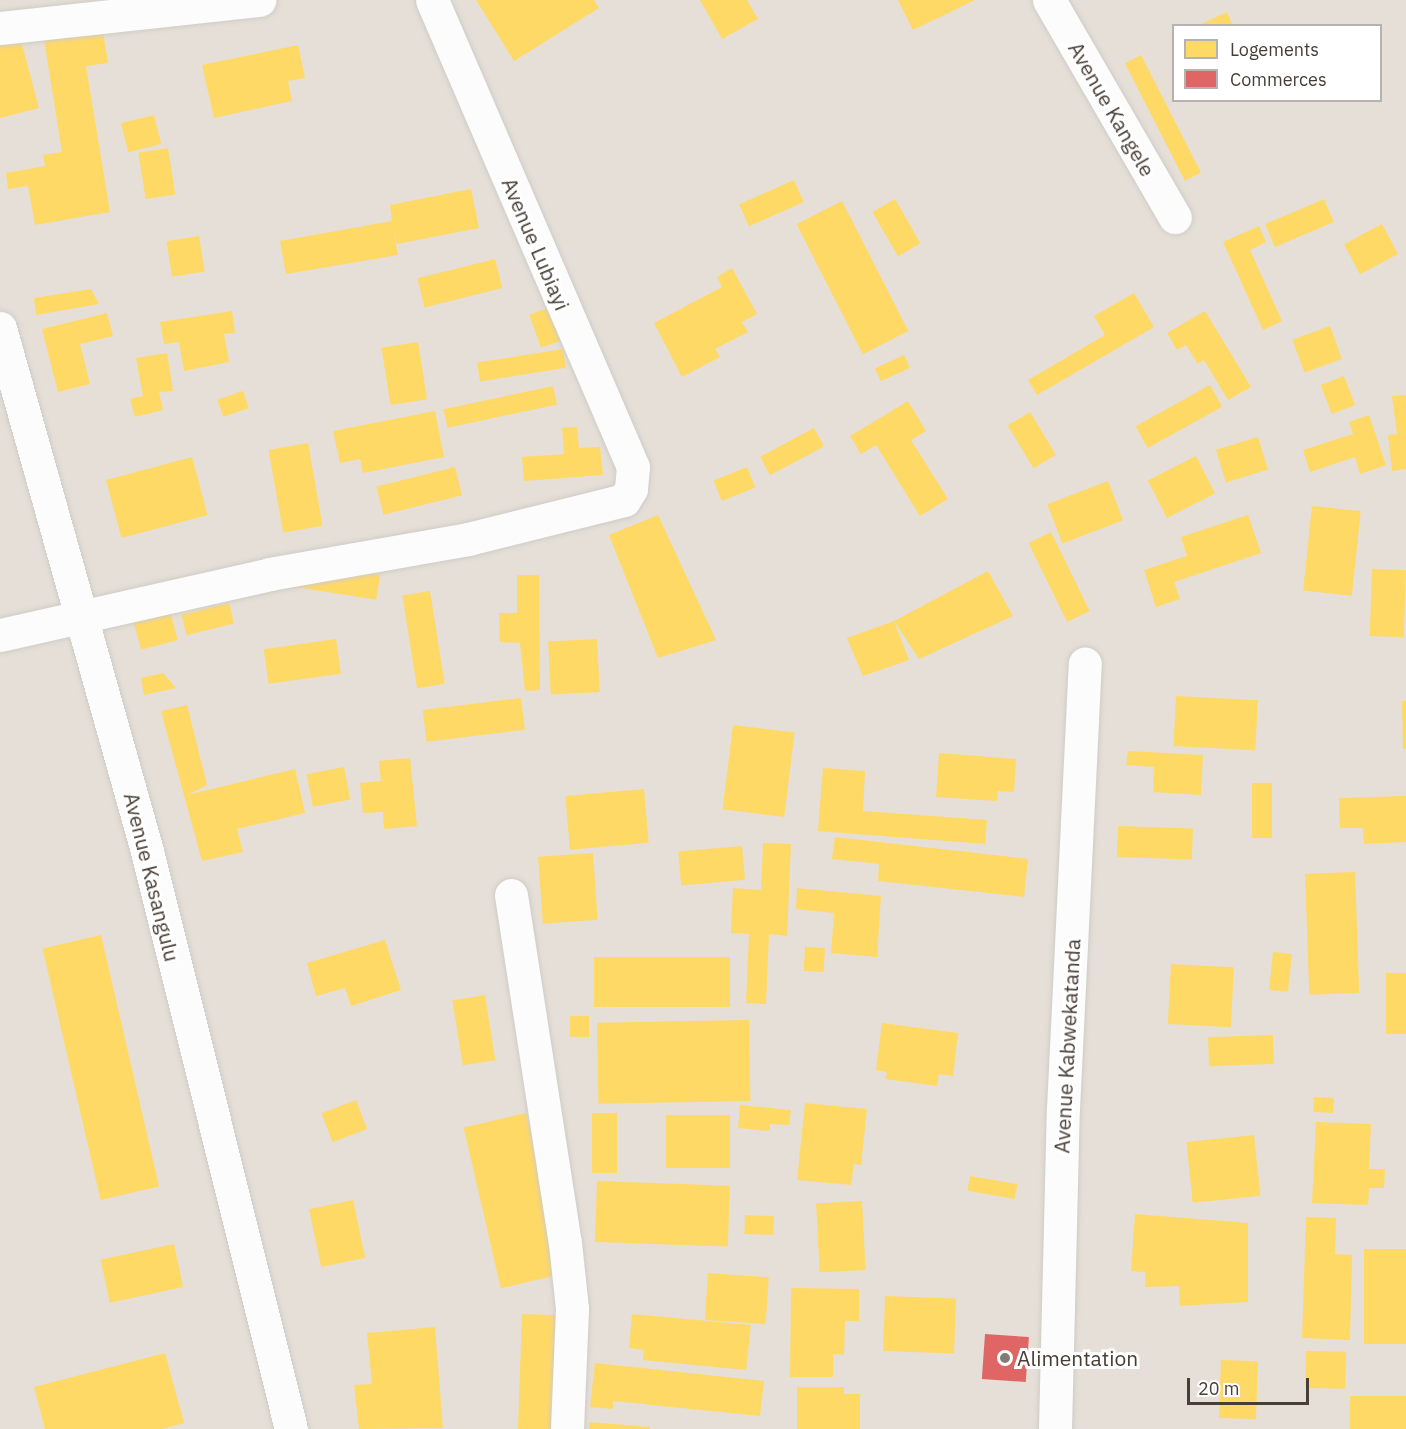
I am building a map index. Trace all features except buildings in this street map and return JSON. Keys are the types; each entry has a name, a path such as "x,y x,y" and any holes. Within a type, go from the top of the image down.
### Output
{"street":[{"path":"0,28 259,0"},
{"name":"Avenue Lubiayi","path":"82,614 270,574 468,539 624,501 631,489 633,467 432,0"},
{"name":"Avenue Kangele","path":"1049,0 1175,217"},
{"name":"Avenue Kasangulu","path":"0,328 147,851 291,1429"},
{"path":"0,635 82,614"},
{"name":"Avenue Kabwekatanda","path":"1055,1429 1063,1109 1085,664"},
{"path":"511,894 572,1308 567,1429"}],"shaded area":[{"path":"0,0 1406,0 1406,1429 0,1429"}],"place":[{"name":"Alimentation","path":"1005,1358"}]}
